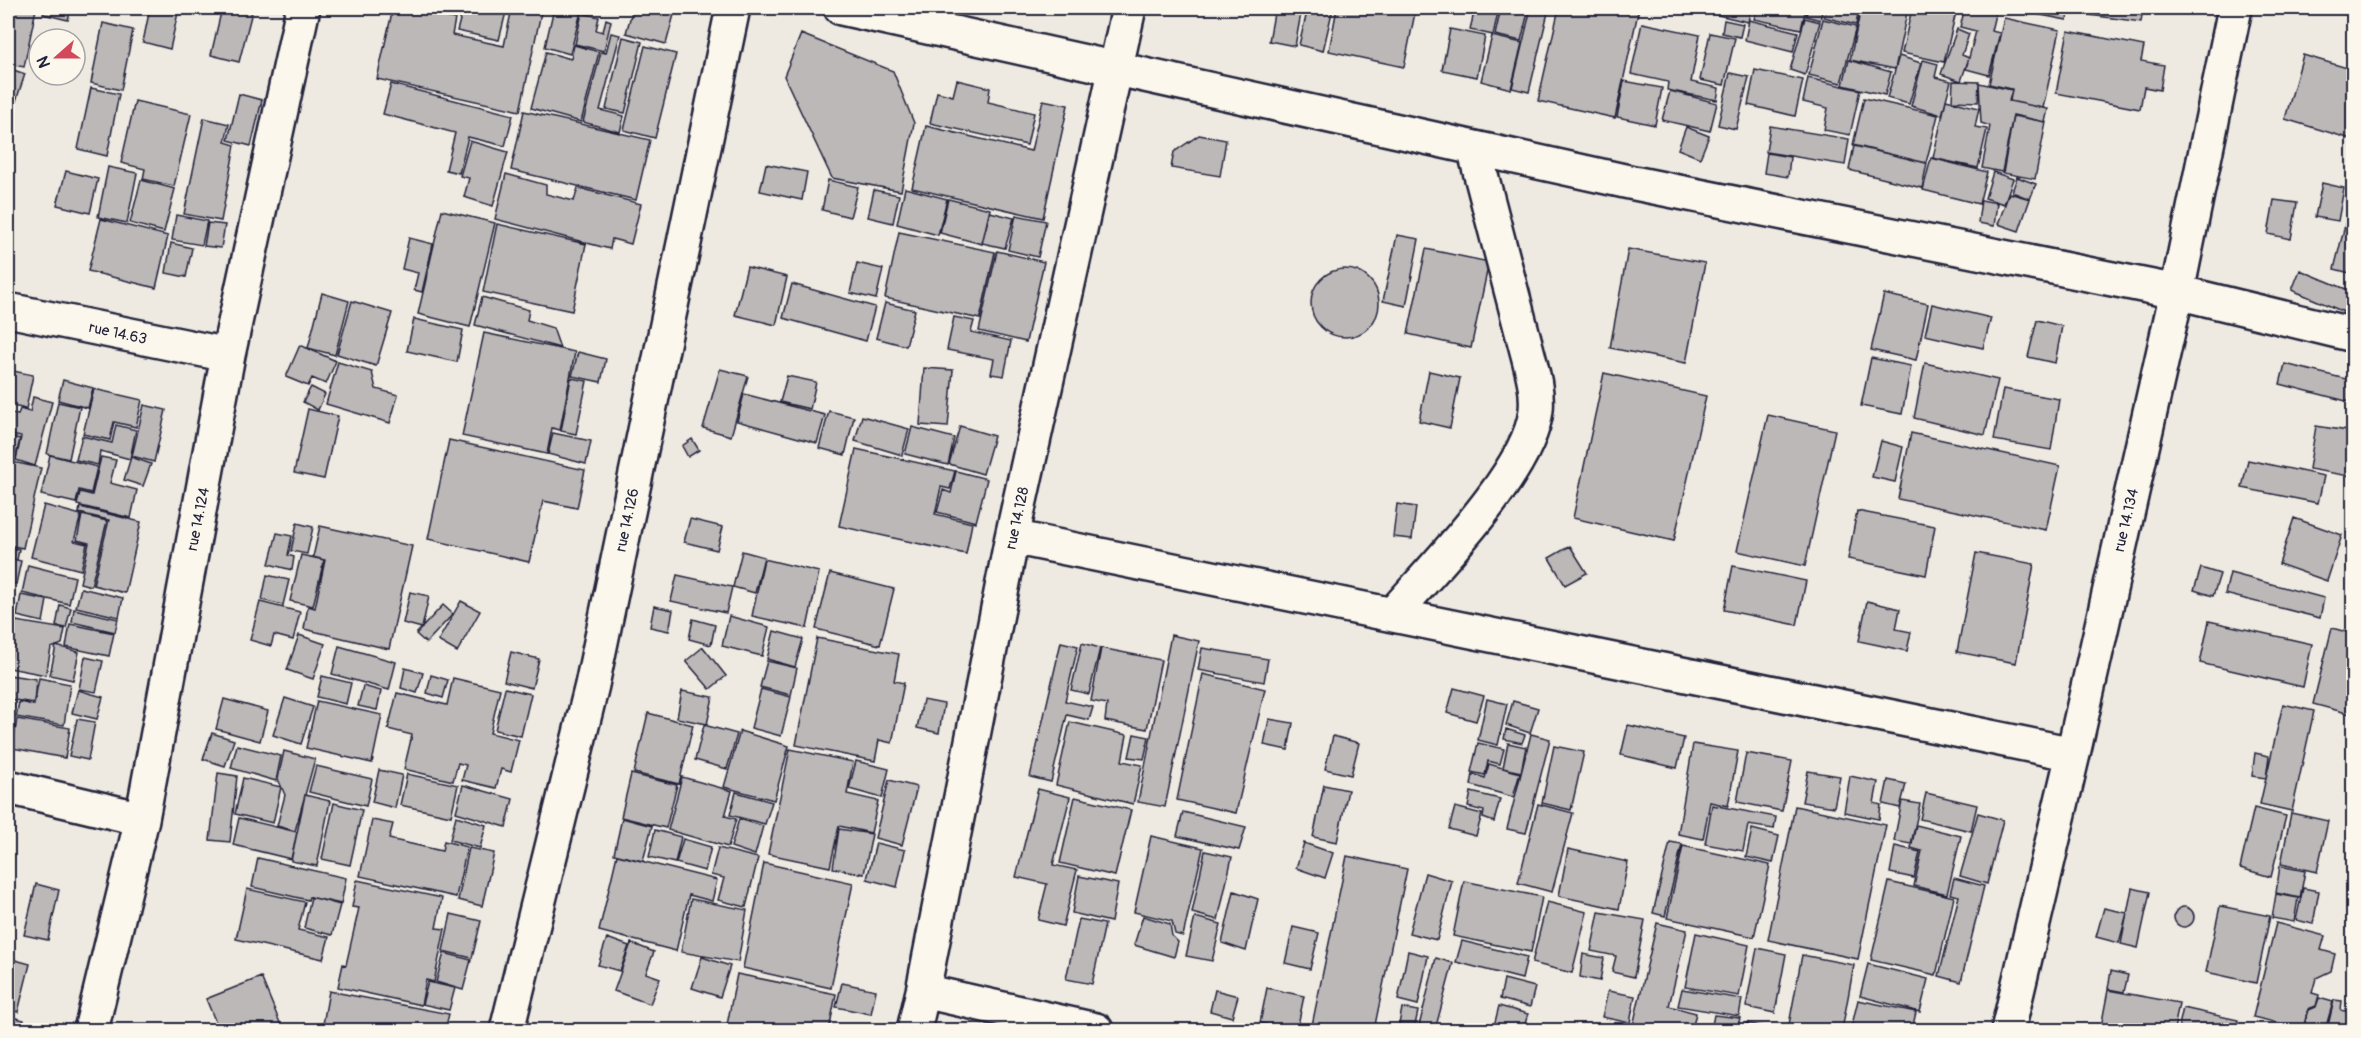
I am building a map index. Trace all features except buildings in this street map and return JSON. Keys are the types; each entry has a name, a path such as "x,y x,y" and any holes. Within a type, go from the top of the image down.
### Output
{"street":[{"name":"rue 14.124","path":"91,1030 142,819 228,355 303,8"},
{"name":"rue 14.126","path":"507,1030 592,685 733,8"},
{"path":"841,8 1652,187 2177,292 2354,335"},
{"name":"rue 14.128","path":"914,1030 1012,537 1129,8"},
{"name":"rue 14.134","path":"2007,1030 2073,754 2177,292 2235,8"},
{"path":"1393,614 1492,500 1530,434 1536,410 1535,383 1474,148"},
{"name":"rue 14.63","path":"8,310 228,355"},
{"path":"1012,537 2073,754"},
{"path":"8,787 142,819"},
{"path":"923,991 1096,1030"}]}
